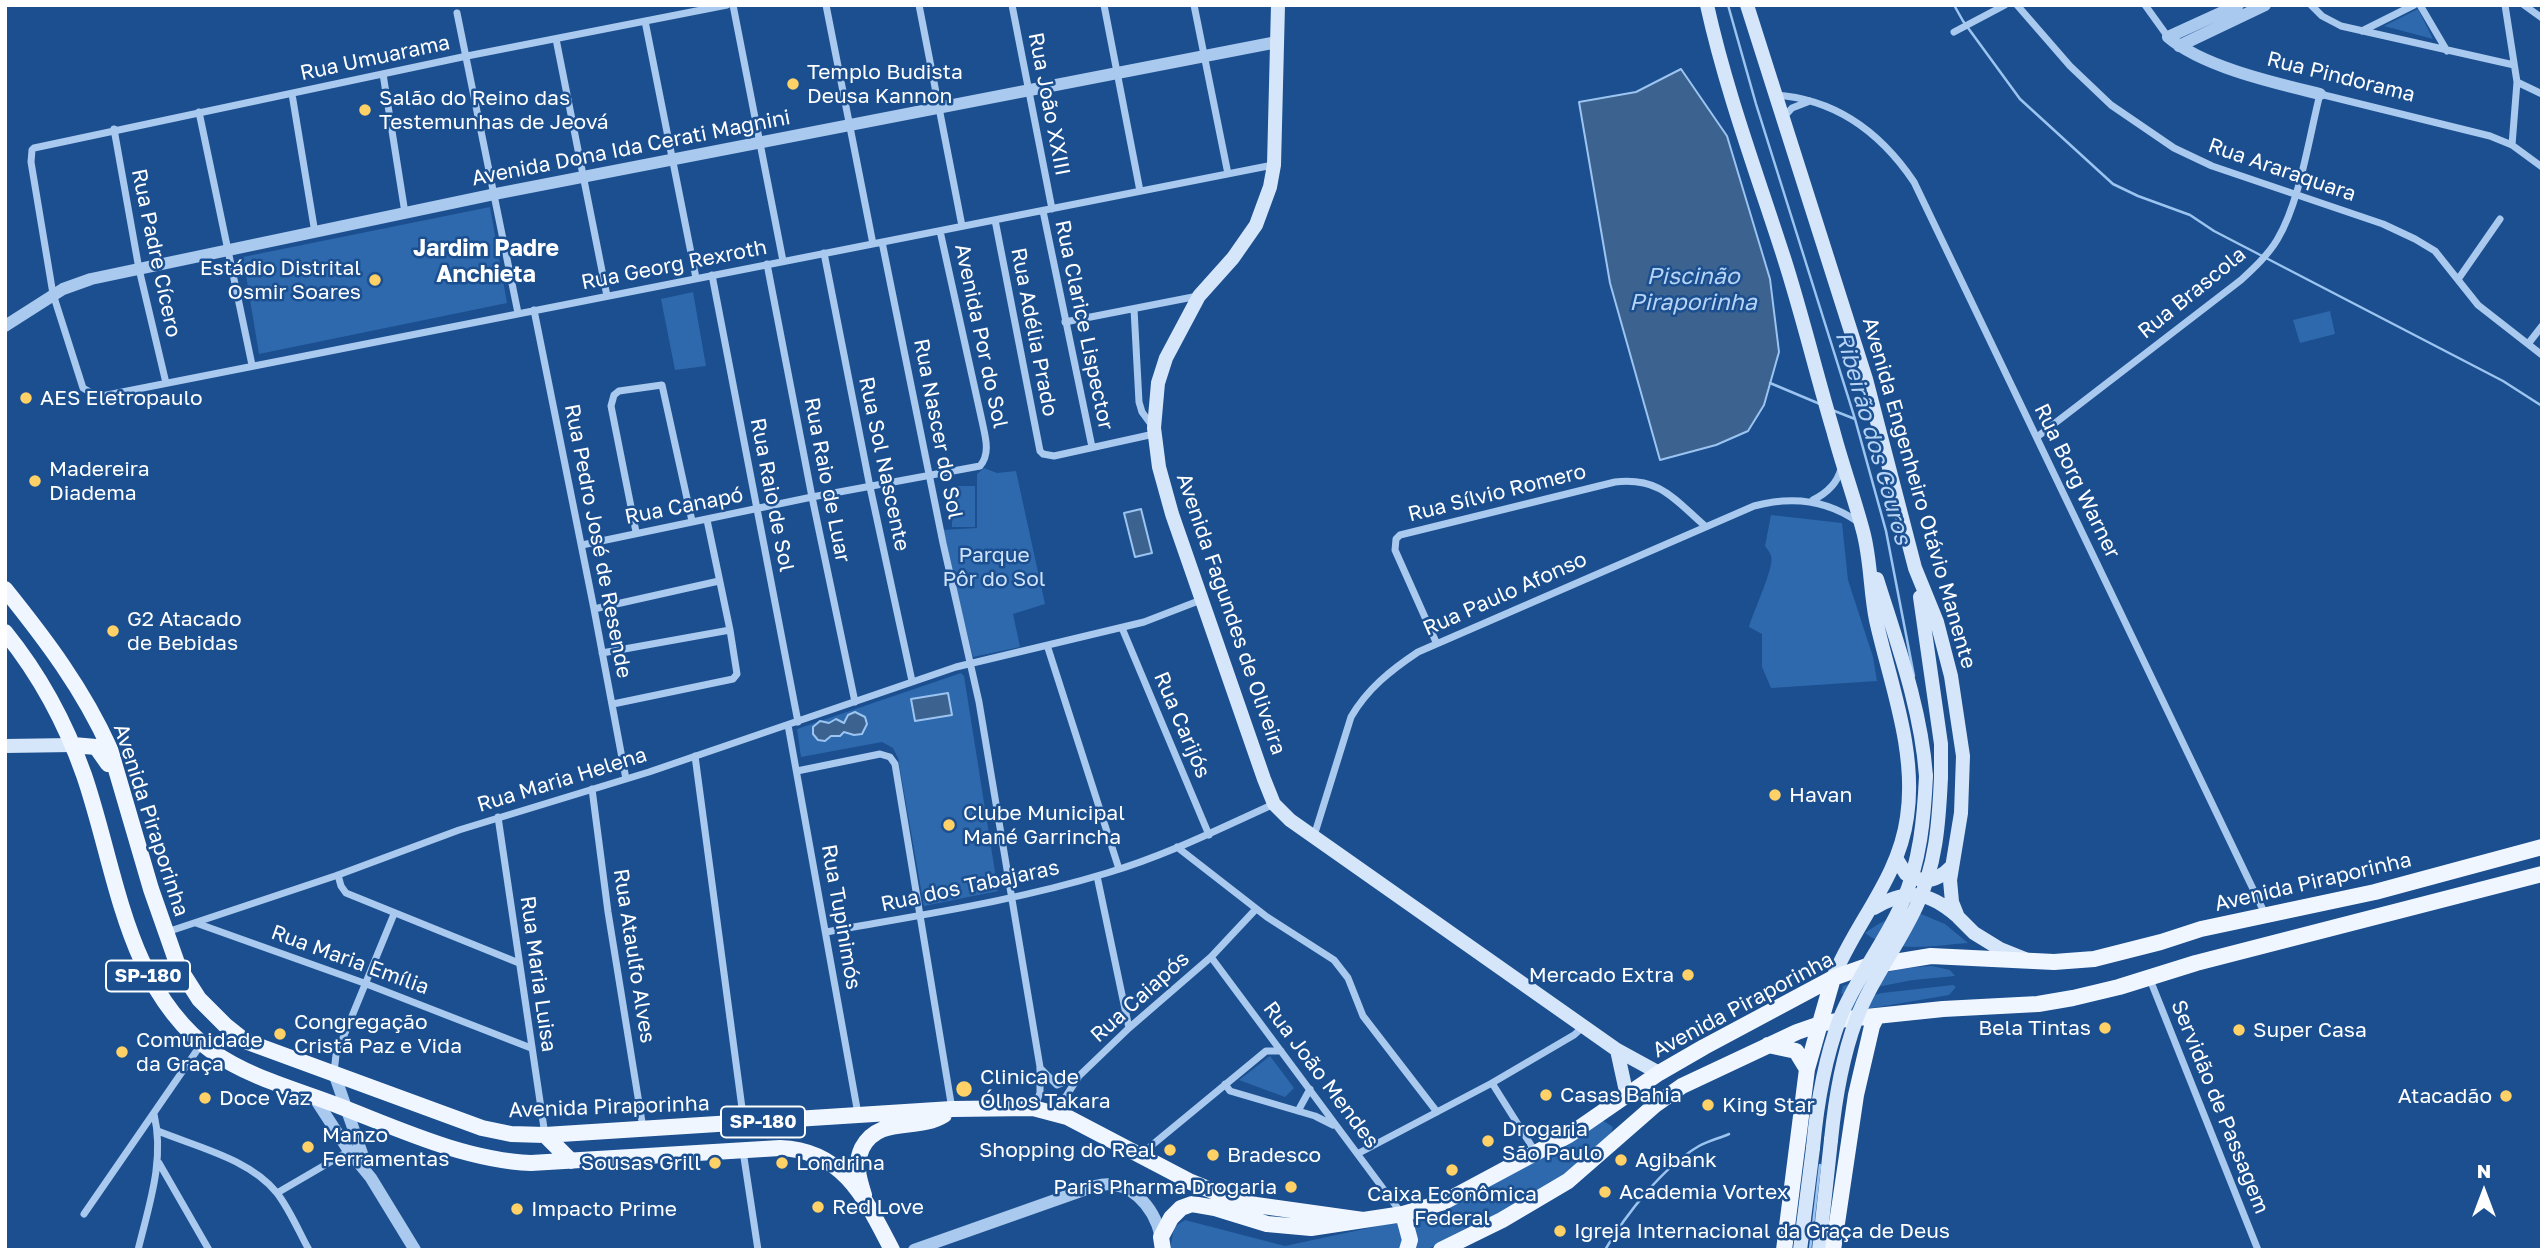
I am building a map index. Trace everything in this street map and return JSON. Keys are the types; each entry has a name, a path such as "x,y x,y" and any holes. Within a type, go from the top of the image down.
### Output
{"main road":[{"name":"Avenida Fagundes de Oliveira","path":"1278,5 1274,165 1270,187 1256,225 1233,258 1199,296 1166,358 1158,383 1154,431 1169,503 1201,600 1274,804 1283,814 1616,1050 1658,1073"},
{"path":"1707,5 1721,65 1785,261 1836,443 1911,690 1924,757 1925,808 1920,843 1903,902 1846,1004 1825,1067 1819,1093 1800,1250"},
{"name":"Avenida Engenheiro Otávio Manente","path":"1747,5 1872,399 1915,568 1941,636 1961,731 1962,791 1951,867 1950,894 1958,916"},
{"path":"1784,1250 1806,1077 1833,978 1850,941 1884,887 1906,824 1909,781 1894,689 1873,606 1866,544"},
{"path":"1819,1250 1835,1110 1851,1036 1868,994 1918,904 1936,846 1940,810 1941,744 1915,568"},
{"name":"Avenida Piraporinha","path":"5,589 70,673 110,749 165,932 190,988 225,1025 255,1045 482,1128 511,1134 545,1135 952,1110 1033,1108 1067,1117 1210,1191 1243,1202 1363,1220"},
{"name":"SP-180","path":"5,632 39,680 73,745 93,802 139,957 164,1002 214,1052 240,1067 314,1097 458,1150 491,1159 531,1163 791,1148 815,1153 836,1167 867,1203 892,1250"},
{"path":"5,746 90,745 100,750 116,783 123,790"},
{"name":"Avenida Piraporinha","path":"1160,1246 1176,1212 1192,1204 1215,1208 1258,1222 1311,1228 1403,1214 1444,1202 1536,1154 1658,1073 1833,978 1864,967 1931,956 2070,962 2094,959 2201,929 2375,892 2542,847"},
{"path":"1896,858 1903,872 1918,879 1936,878 1951,867"},
{"name":"Avenida Piraporinha","path":"1452,1248 1529,1206 1568,1181 1654,1105 1682,1086 1766,1045 1820,1024 1877,1016 2038,1004 2073,998 2196,963 2542,874"},
{"path":"1870,910 1889,899 1913,895 1934,899 1958,916 1980,938 2000,949 2033,961"},
{"path":"1833,1250 1856,1095 1877,1016"},
{"path":"1766,1045 1796,1051 1806,1077"},
{"path":"1616,1050 1627,1096"},
{"path":"1806,1077 1831,1079 1846,1084 1856,1095"},
{"path":"867,1203 857,1164 869,1137 889,1127 927,1122 952,1110"},
{"path":"545,1135 571,1161"},
{"path":"1403,1214 1410,1240 1407,1250"}],"street":[{"name":"Rua Umuarama","path":"53,294 31,162 32,150 38,145 727,5"},
{"path":"733,5 783,261"},
{"path":"826,5 873,244"},
{"path":"919,5 962,226"},
{"name":"Rua João XXIII","path":"1012,5 1052,209"},
{"path":"1104,5 1140,191"},
{"path":"1194,5 1228,174"},
{"path":"1957,31 2005,5"},
{"name":"Rua Araraquara","path":"2017,5 2070,66 2123,115 2174,148 2212,166 2383,224 2435,251 2478,305 2542,355"},
{"name":"Rua Pindorama","path":"2145,5 2168,37 2179,46 2224,66 2320,94 2464,128 2512,145 2542,167"},
{"path":"2168,37 2238,5"},
{"path":"2179,46 2265,5"},
{"path":"2311,5 2327,20 2362,31 2514,65"},
{"path":"2362,31 2414,5"},
{"path":"2420,5 2447,51"},
{"path":"2505,5 2517,82 2512,145"},
{"path":"2524,5 2542,18"},
{"path":"457,13 518,313"},
{"path":"645,21 696,278"},
{"path":"556,38 607,296"},
{"name":"Avenida Dona Ida Cerati Magnini","path":"5,327 53,294 76,282 315,234 495,194 1277,41"},
{"path":"383,74 405,213"},
{"path":"2517,82 2542,94"},
{"path":"292,94 315,234"},
{"name":"Rua Brascola","path":"2037,437 2241,280 2270,250 2285,226 2320,94"},
{"name":"Rua Borg Warner","path":"1775,95 1811,100 1846,114 1864,126 1890,150 1907,171 1920,193 2266,916"},
{"path":"1783,118 1796,106 1811,100"},
{"path":"199,113 252,365"},
{"name":"Rua Padre Cícero","path":"114,130 139,269 166,383"},
{"name":"Rua Georg Rexroth","path":"53,294 83,388 94,395 102,396 1274,165"},
{"name":"Rua Clarice Lispector","path":"1042,211 1092,447"},
{"path":"2459,278 2500,219"},
{"name":"Rua Adélia Prado","path":"995,220 1040,451 1054,456 1092,447"},
{"name":"Avenida Por do Sol","path":"940,231 987,448"},
{"name":"Rua Nascer do Sol","path":"882,242 929,476 979,702 1040,1068 1040,1093 1033,1108"},
{"name":"Rua Sol Nascente","path":"824,253 912,681"},
{"name":"Rua Raio de Luar","path":"767,264 811,498 855,702"},
{"name":"Rua Raio de Sol","path":"712,275 798,722"},
{"path":"1065,322 1199,296"},
{"path":"1092,447 1154,431 1139,402 1134,309"},
{"name":"Rua Pedro José de Resende","path":"534,310 626,779"},
{"path":"2528,344 2542,326"},
{"path":"636,532 611,405 614,395 619,391 662,386 692,521"},
{"name":"Rua Canapó","path":"582,545 636,532 980,466 987,448"},
{"path":"1812,501 1836,482 1843,463"},
{"name":"Rua Sílvio Romero","path":"1436,642 1395,550 1396,539 1400,535 1631,480 1654,485 1705,526"},
{"name":"Rua Paulo Afonso","path":"1314,837 1344,735 1360,701 1397,666 1436,642 1705,526 1763,504 1812,501 1826,504 1861,524"},
{"path":"613,704 733,679 737,670 707,520"},
{"path":"594,609 719,581"},
{"name":"Rua Maria Helena","path":"165,932 338,875 498,817 695,757 912,681 969,663 1122,628 1201,600"},
{"name":"Rua Carijós","path":"1122,628 1209,835"},
{"path":"603,653 730,630"},
{"path":"1046,645 1119,869"},
{"name":"Rua Tupinimós","path":"788,725 858,1116"},
{"path":"797,771 880,754 892,759 952,1110"},
{"path":"695,757 744,1123"},
{"name":"Rua Ataulfo Alves","path":"592,789 608,912 643,1129"},
{"name":"Rua dos Tabajaras","path":"826,932 1012,899 1097,876 1209,835 1274,804"},
{"name":"Rua Maria Luisa","path":"498,817 545,1135"},
{"path":"1177,847 1255,909 1334,960 1342,968 1363,1016 1437,1112"},
{"path":"338,875 346,893 519,963"},
{"path":"1097,876 1129,1028"},
{"name":"Rua Caiapós","path":"1067,1117 1063,1101 1079,1076 1129,1028 1211,957 1255,909"},
{"path":"371,1178 344,1108 334,1073 336,1055 394,914"},
{"name":"Rua Maria Emília","path":"196,922 531,1048"},
{"name":"Rua João Mendes","path":"1211,957 1403,1214"},
{"name":"Servidão de Passagem","path":"2149,977 2258,1250"},
{"path":"1359,1153 1492,1083 1574,1035 1584,1026"},
{"path":"1266,1051 1269,1036"},
{"path":"84,1214 202,1042"},
{"path":"1140,1155 1266,1051 1281,1051"},
{"path":"1040,1068 1057,1085 1079,1076"},
{"path":"1492,1083 1536,1154"},
{"path":"1225,1084 1230,1091 1298,1111 1327,1121 1338,1128"},
{"path":"1298,1111 1310,1089"},
{"path":"314,1097 349,1151 371,1178 415,1250"},
{"path":"138,1250 158,1162 158,1131 154,1114"},
{"path":"158,1131 232,1161 257,1175 277,1193 309,1250"},
{"path":"743,1150 758,1250"},
{"path":"277,1193 349,1151"},
{"path":"158,1162 209,1250"},
{"path":"914,1250 1095,1186 1110,1184 1126,1189 1146,1203 1155,1216 1160,1246"}],"green space":[{"path":"2418,9 2433,39 2384,26"},
{"name":"Estádio Distrital Osmir Soares","path":"490,207 507,303 259,354 243,257"},
{"path":"693,292 706,366 675,370 661,299"},
{"path":"2330,311 2335,334 2300,343 2293,320"},
{"name":"Parque Pôr do Sol","path":"984,468 997,473 1016,471 1045,604 1013,614 1020,647 973,657 942,530 977,528 977,474"},
{"path":"952,486 975,486 975,527 952,527"},
{"path":"1771,515 1842,523 1848,580 1873,657 1877,681 1771,688 1762,667 1762,634 1749,627 1771,561 1771,555 1765,546"},
{"name":"Clube Municipal Mané Garrincha","path":"961,673 964,676 998,891 924,906 898,758 893,748 882,742 801,757 797,729"},
{"path":"1921,914 1945,924 1968,943 1929,947 1902,946 1876,940 1865,933 1891,918"},
{"path":"1932,966 1950,970 1955,976 1913,980 1841,994 1843,986 1865,978"},
{"path":"1953,985 1956,987 1949,995 1836,1013 1839,1004 1882,993"},
{"path":"1270,1056 1294,1088 1285,1097 1239,1080"},
{"path":"1602,1120 1613,1127 1608,1142 1573,1171 1468,1232 1425,1250 1170,1250 1174,1227 1185,1220 1285,1246 1443,1212"}],"water":[{"name":"Piscinão Piraporinha","path":"1681,69 1727,136 1770,279 1779,352 1764,405 1748,431 1716,445 1660,460 1610,283 1579,102 1636,92"},
{"path":"1141,509 1152,553 1135,557 1124,513"},
{"path":"948,693 952,715 915,721 911,699"},
{"path":"855,712 865,717 867,724 862,734 844,732 825,741 818,740 813,734 813,727 820,721 829,723 836,719 844,723 848,715"}],"waterway":[{"name":"Ribeirão dos Couros","path":"1728,5 1756,104 1855,419 1886,531 1914,676"},
{"path":"1954,5 2020,99 2113,184 2190,215 2214,231 2503,381 2542,406"},
{"path":"1770,383 1820,404"},
{"path":"1832,410 1855,419"},
{"name":"Ribeirão dos Couros","path":"1605,1250 1634,1207 1672,1166 1699,1146 1729,1134"},
{"path":"1810,1250 1820,1165"}],"place":[{"name":"Templo Budista Deusa Kannon","path":"793,84"},
{"name":"Salão do Reino das Testemunhas de Jeová","path":"365,110"},
{"name":"Estádio Distrital Osmir Soares","path":"375,280"},
{"name":"AES Eletropaulo","path":"26,398"},
{"name":"Madereira Diadema","path":"35,481"},
{"name":"G2 Atacado de Bebidas","path":"113,631"},
{"name":"Havan","path":"1775,795"},
{"name":"Clube Municipal Mané Garrincha","path":"949,825"},
{"name":"Mercado Extra","path":"1688,975"},
{"name":"Bela Tintas","path":"2105,1028"},
{"name":"Super Casa","path":"2239,1030"},
{"name":"Congregação Cristã Paz e Vida","path":"280,1034"},
{"name":"Comunidade da Graça","path":"122,1052"},
{"name":"Clinica de Ólhos Takara","path":"964,1089"},
{"name":"Casas Bahia","path":"1546,1095"},
{"name":"Atacadão","path":"2506,1096"},
{"name":"Doce Vaz","path":"205,1098"},
{"name":"King Star","path":"1708,1105"},
{"name":"Drogaria São Paulo","path":"1488,1141"},
{"name":"Manzo Ferramentas","path":"308,1147"},
{"name":"Shopping do Real","path":"1170,1150"},
{"name":"Bradesco","path":"1213,1155"},
{"name":"Agibank","path":"1621,1160"},
{"name":"Sousas Grill","path":"715,1163"},
{"name":"Londrina","path":"782,1163"},
{"name":"Caixa Econômica Federal","path":"1452,1170"},
{"name":"Paris Pharma Drogaria","path":"1291,1187"},
{"name":"Academia Vortex","path":"1605,1192"},
{"name":"Red Love","path":"818,1207"},
{"name":"Impacto Prime","path":"517,1209"},
{"name":"Igreja Internacional da Graça de Deus","path":"1560,1231"}],"district":[{"name":"Jardim Padre Anchieta","path":"486,262"}]}
